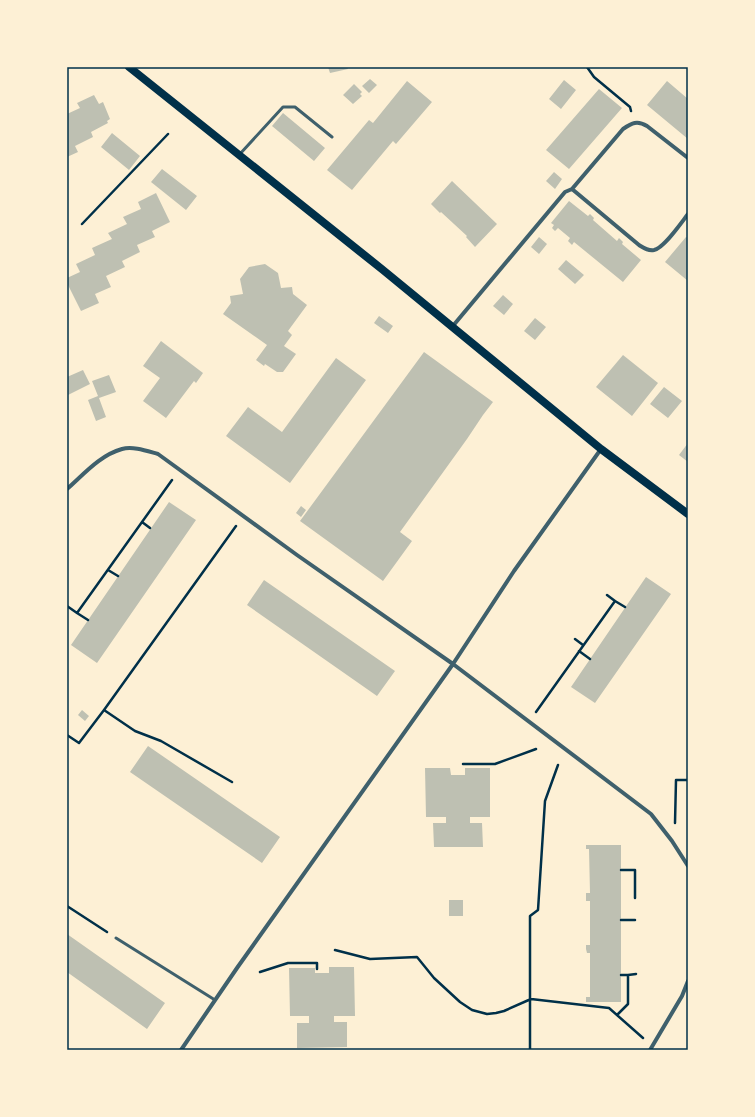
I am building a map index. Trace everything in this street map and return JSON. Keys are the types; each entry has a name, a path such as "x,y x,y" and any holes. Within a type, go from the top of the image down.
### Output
{"main road":[{"path":"129,67 383,270 601,449 688,514"}],"street":[{"path":"452,327 565,192 572,189 623,129 636,122 641,122 688,158"},
{"path":"572,189 646,250 654,250 662,246 688,214"},
{"path":"684,219 688,222"},
{"path":"67,489 104,457 122,449 142,449 158,454 304,560 453,664 651,814 672,841 688,866"},
{"path":"181,1050 453,664 514,571 601,449"},
{"path":"652,1048 682,996 688,981"}],"lane":[{"path":"240,155 283,107 295,107 332,137"},
{"path":"116,938 215,1000"}],"path":[{"path":"587,67 594,77 630,107 636,122"},
{"path":"82,224 168,134"},
{"path":"77,613 172,480"},
{"path":"67,735 79,743 244,516"},
{"path":"142,522 150,528"},
{"path":"108,570 118,576"},
{"path":"607,595 625,607"},
{"path":"529,722 615,601"},
{"path":"67,606 88,620"},
{"path":"576,640 583,645"},
{"path":"579,652 590,659"},
{"path":"104,710 135,731 161,741 232,782"},
{"path":"463,764 495,764 536,749"},
{"path":"530,1050 530,916 538,910 545,800 558,765"},
{"path":"675,824 676,780 688,780"},
{"path":"621,870 635,870 635,898"},
{"path":"67,906 116,938"},
{"path":"621,920 635,920"},
{"path":"335,950 370,960 417,957 434,978 460,1002 472,1010 487,1014 500,1012 531,999 609,1008 652,1048"},
{"path":"260,972 288,963 317,963 317,969"},
{"path":"621,975 636,974"},
{"path":"617,1015 628,1004 628,975"}],"building":[{"path":"328,67 347,67 348,69 330,73"},
{"path":"370,79 377,85 369,93 362,86"},
{"path":"564,80 576,90 561,109 549,99"},
{"path":"407,81 432,102 396,144 393,141 352,190 327,170 369,120 373,123"},
{"path":"667,81 688,99 688,139 647,105"},
{"path":"354,84 362,92 360,94 362,96 353,104 343,95"},
{"path":"599,89 622,108 569,169 546,150"},
{"path":"94,95 99,104 103,102 110,119 107,121 108,123 91,132 93,137 75,146 78,152 67,157 67,114 80,108 77,103"},
{"path":"283,113 325,148 314,161 272,126"},
{"path":"112,133 140,156 129,170 101,147"},
{"path":"162,169 197,196 186,210 151,182"},
{"path":"554,172 562,179 555,189 546,181"},
{"path":"452,181 497,224 475,247 466,237 467,236 431,204"},
{"path":"156,193 170,222 152,231 155,237 137,245 140,252 122,261 125,267 106,276 111,287 95,294 99,303 81,311 67,283 67,278 80,272 76,264 95,255 92,248 112,239 108,233 127,224 123,217 141,209 138,202"},
{"path":"569,201 588,216 590,214 594,218 593,220 617,241 619,238 623,242 622,244 641,260 623,282 574,242 572,245 568,241 570,238 558,228 555,231 552,228 554,225 551,223"},
{"path":"539,237 547,244 539,254 531,247"},
{"path":"686,237 688,238 688,281 665,262"},
{"path":"566,260 584,275 575,284 558,269"},
{"path":"265,264 278,273 281,288 292,287 293,294 307,305 288,331 292,335 284,346 296,354 283,372 277,372 265,364 264,366 256,360 267,345 223,314 231,303 230,296 243,294 240,279 249,267"},
{"path":"503,295 513,304 504,315 493,306"},
{"path":"379,316 393,326 388,333 374,323"},
{"path":"535,318 546,327 535,340 524,331"},
{"path":"161,341 203,373 196,383 194,381 166,418 143,401 160,378 143,366"},
{"path":"424,352 493,402 400,532 412,541 383,581 300,521"},
{"path":"623,355 658,383 632,416 596,387"},
{"path":"336,358 366,380 290,483 226,436 248,407 282,432"},
{"path":"83,370 90,384 68,395 67,377"},
{"path":"109,375 116,392 99,398 106,417 96,421 88,400 98,396 92,381"},
{"path":"664,387 682,401 668,418 650,404"},
{"path":"688,443 688,462 679,455"},
{"path":"169,502 196,520 97,663 71,645"},
{"path":"301,506 306,510 301,517 296,513"},
{"path":"646,577 671,594 595,703 571,687"},
{"path":"264,580 395,671 377,696 247,605"},
{"path":"82,710 89,716 85,721 78,715"},
{"path":"148,746 280,837 262,863 130,772"},
{"path":"425,768 450,768 451,775 465,775 465,768 490,768 490,817 470,817 470,823 482,823 483,847 434,847 433,823 446,823 446,817 426,817"},
{"path":"586,845 621,845 621,1002 586,1002 586,997 590,997 590,953 587,953 586,945 590,945 590,901 586,901 586,893 590,893 589,849 586,849"},
{"path":"449,900 463,900 463,916 449,916"},
{"path":"67,934 165,1003 147,1029 67,972"},
{"path":"329,967 354,967 355,1016 334,1016 334,1022 347,1022 347,1047 297,1048 297,1023 309,1023 309,1016 290,1016 289,968 315,968 315,973 329,973"}]}
